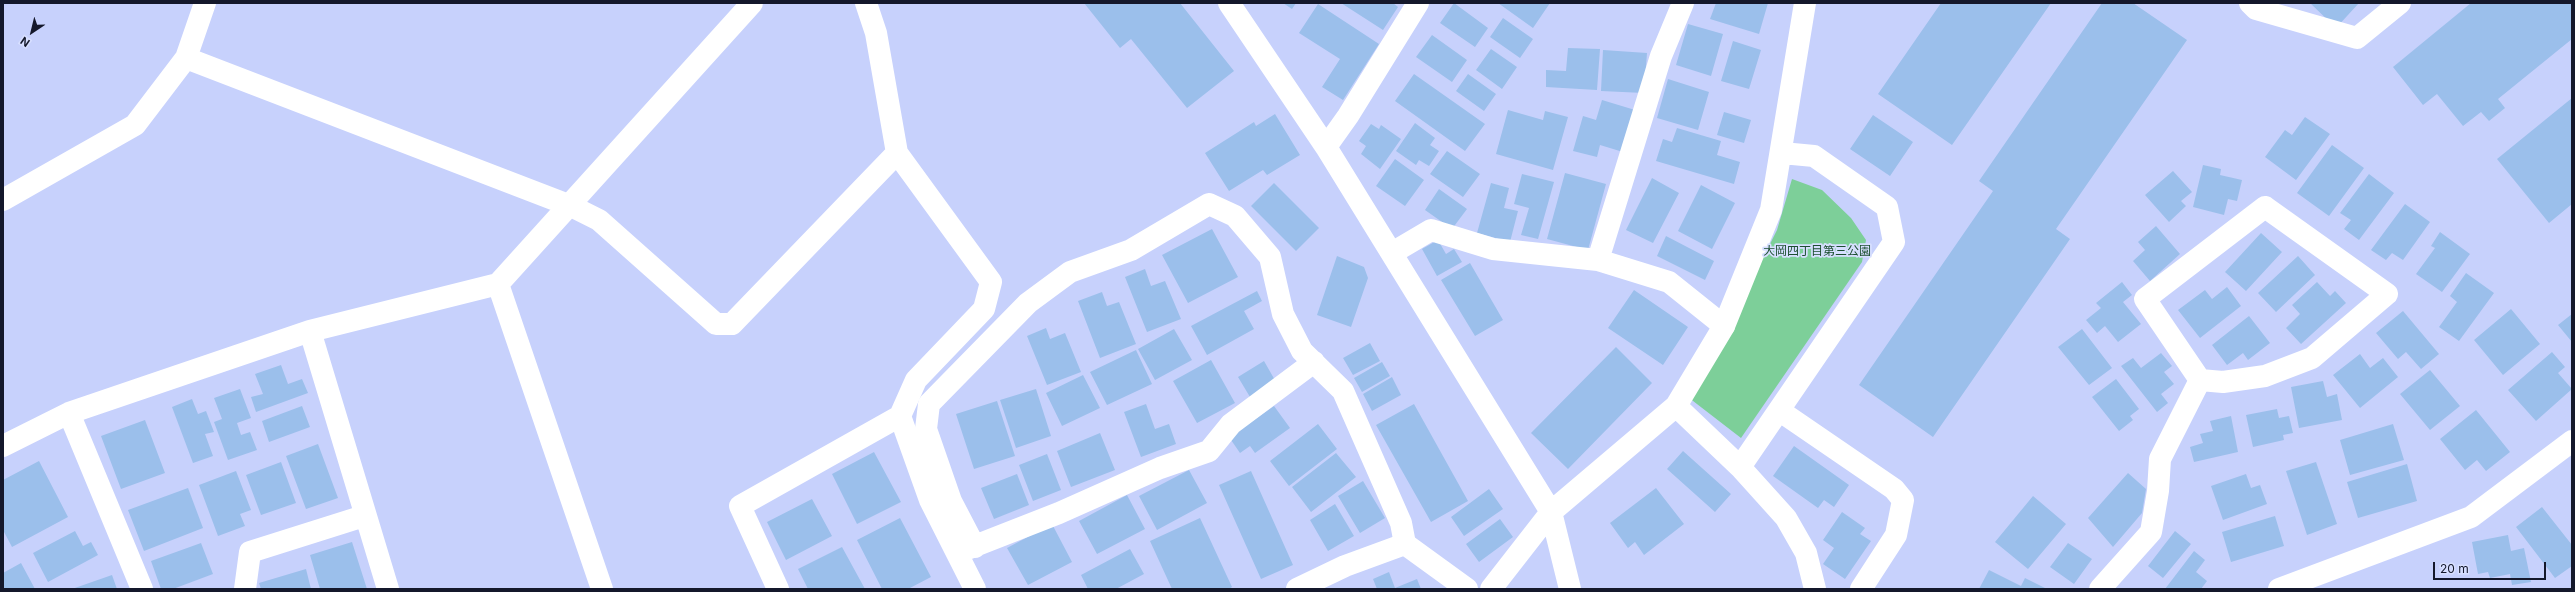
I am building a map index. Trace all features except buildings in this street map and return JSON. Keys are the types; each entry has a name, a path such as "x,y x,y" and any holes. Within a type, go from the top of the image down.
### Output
{"street":[{"path":"3,200 135,124 186,58 205,3"},
{"path":"3,446 69,413 310,331 498,284 571,206 752,3"},
{"path":"778,589 740,506 900,416 916,380 984,309 991,282 897,153 876,33 866,3"},
{"path":"1230,3 1326,147 1551,512 1570,589"},
{"path":"1326,147 1348,116 1418,3"},
{"path":"1598,260 1661,56 1683,3"},
{"path":"1492,589 1551,512 1676,406 1724,326 1771,210 1782,153 1805,3"},
{"path":"2250,3 2256,9 2357,38 2400,3"},
{"path":"186,58 571,206 599,220 716,324 732,324 897,153"},
{"path":"1740,466 1780,411 1894,242 1887,207 1814,156 1782,153"},
{"path":"975,589 966,550 926,429 929,404 1028,303 1070,272 1131,250 1209,204 1235,216 1270,257 1283,314 1302,351 1344,391 1401,523 1405,544 1467,589"},
{"path":"2265,207 2387,294 2312,358 2265,376 2224,382 2200,380 2145,299 2265,207"},
{"path":"1392,253 1431,230 1493,249 1598,260 1669,282 1724,326"},
{"path":"498,284 602,589"},
{"path":"310,331 364,516 388,589"},
{"path":"966,550 1059,513 1160,468 1209,451 1231,424 1314,362"},
{"path":"2100,589 2151,532 2158,491 2160,459 2200,380"},
{"path":"1676,406 1740,466 1786,518 1806,553 1815,589"},
{"path":"1780,411 1894,490 1903,500 1896,535 1861,589"},
{"path":"69,413 142,589"},
{"path":"900,416 930,500 966,550"},
{"path":"2278,589 2471,517 2572,441"},
{"path":"245,589 250,552 364,516"},
{"path":"1297,589 1345,566 1405,544"}],"green space":[{"name":"大岡四丁目第三公園","path":"1792,179 1822,190 1851,218 1866,240 1862,262 1741,438 1684,394 1730,324 1777,230"}]}
